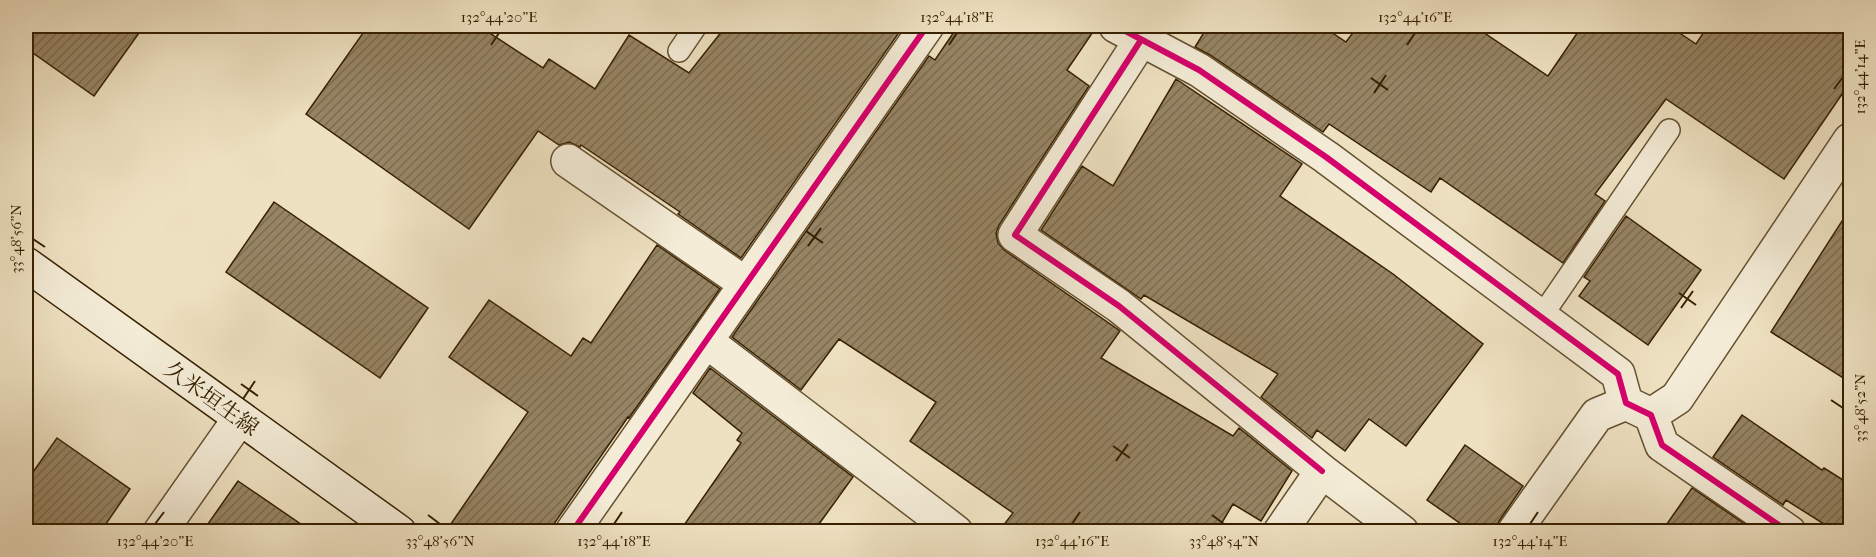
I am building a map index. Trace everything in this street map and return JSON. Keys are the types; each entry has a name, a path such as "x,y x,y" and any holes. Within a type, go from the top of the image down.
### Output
{"street":[{"path":"572,531 927,26"},
{"path":"1402,531 1322,471 1119,306 1015,235 1128,33 1199,70 1326,157 1618,374 1662,445 1789,531"},
{"path":"1514,531 1597,415 1638,409 1677,398 1851,140"},
{"path":"568,161 746,284"},
{"name":"久米垣生線","path":"26,264 399,531"},
{"path":"706,341 956,531"},
{"path":"160,531 240,418"},
{"path":"1280,531 1322,471"}],"lane":[{"path":"679,51 696,26"},
{"path":"1541,317 1669,130"}],"building":[{"path":"26,26 144,26 94,96 26,48"},
{"path":"368,26 479,26 543,68 549,59 595,89 629,35 689,73 726,26 886,26 898,34 741,258 678,214 680,212 581,145 580,147 569,142 559,145 538,131 469,229 306,114"},
{"path":"958,26 1097,26 1067,70 1089,86 999,225 996,233 998,243 1004,250 1120,331 1101,358 1233,436 1239,428 1292,471 1261,521 1233,504 1217,531 999,531 1013,513 910,441 936,402 839,339 801,390 732,337 929,56 935,60"},
{"path":"1208,26 1322,26 1346,42 1358,26 1474,26 1548,76 1582,26 1669,26 1696,44 1708,26 1851,26 1851,81 1784,179 1666,99 1595,194 1605,201 1563,263 1440,178 1431,192 1329,124 1323,132 1195,47"},
{"path":"1176,79 1302,164 1280,196 1393,274 1483,344 1406,446 1369,419 1345,451 1317,430 1312,438 1261,397 1278,374 1144,295 1141,299 1041,230 1082,166 1113,186"},
{"path":"274,202 428,308 380,378 226,272"},
{"path":"1851,207 1851,383 1771,332"},
{"path":"1626,216 1701,270 1648,345 1579,296 1590,281 1584,277"},
{"path":"657,245 720,289 549,531 446,531 528,412 449,357 489,300 571,356 583,338 591,343"},
{"path":"710,368 853,477 814,531 680,531 741,443 737,440 742,433 693,393"},
{"path":"1742,415 1822,470 1824,468 1851,485 1851,531 1835,531 1786,500 1783,505 1713,457"},
{"path":"57,438 130,489 101,531 26,531 26,482"},
{"path":"1465,445 1523,486 1499,521 1495,531 1471,531 1427,500"},
{"path":"238,481 311,531 203,531"},
{"path":"1692,488 1755,531 1662,531"}],"cycle path":[{"path":"572,532 927,26"},
{"path":"1116,26 1199,70 1326,157 1618,374 1626,403 1651,415 1662,445 1789,532"},
{"path":"1141,40 1015,235 1119,306 1322,471"}]}
